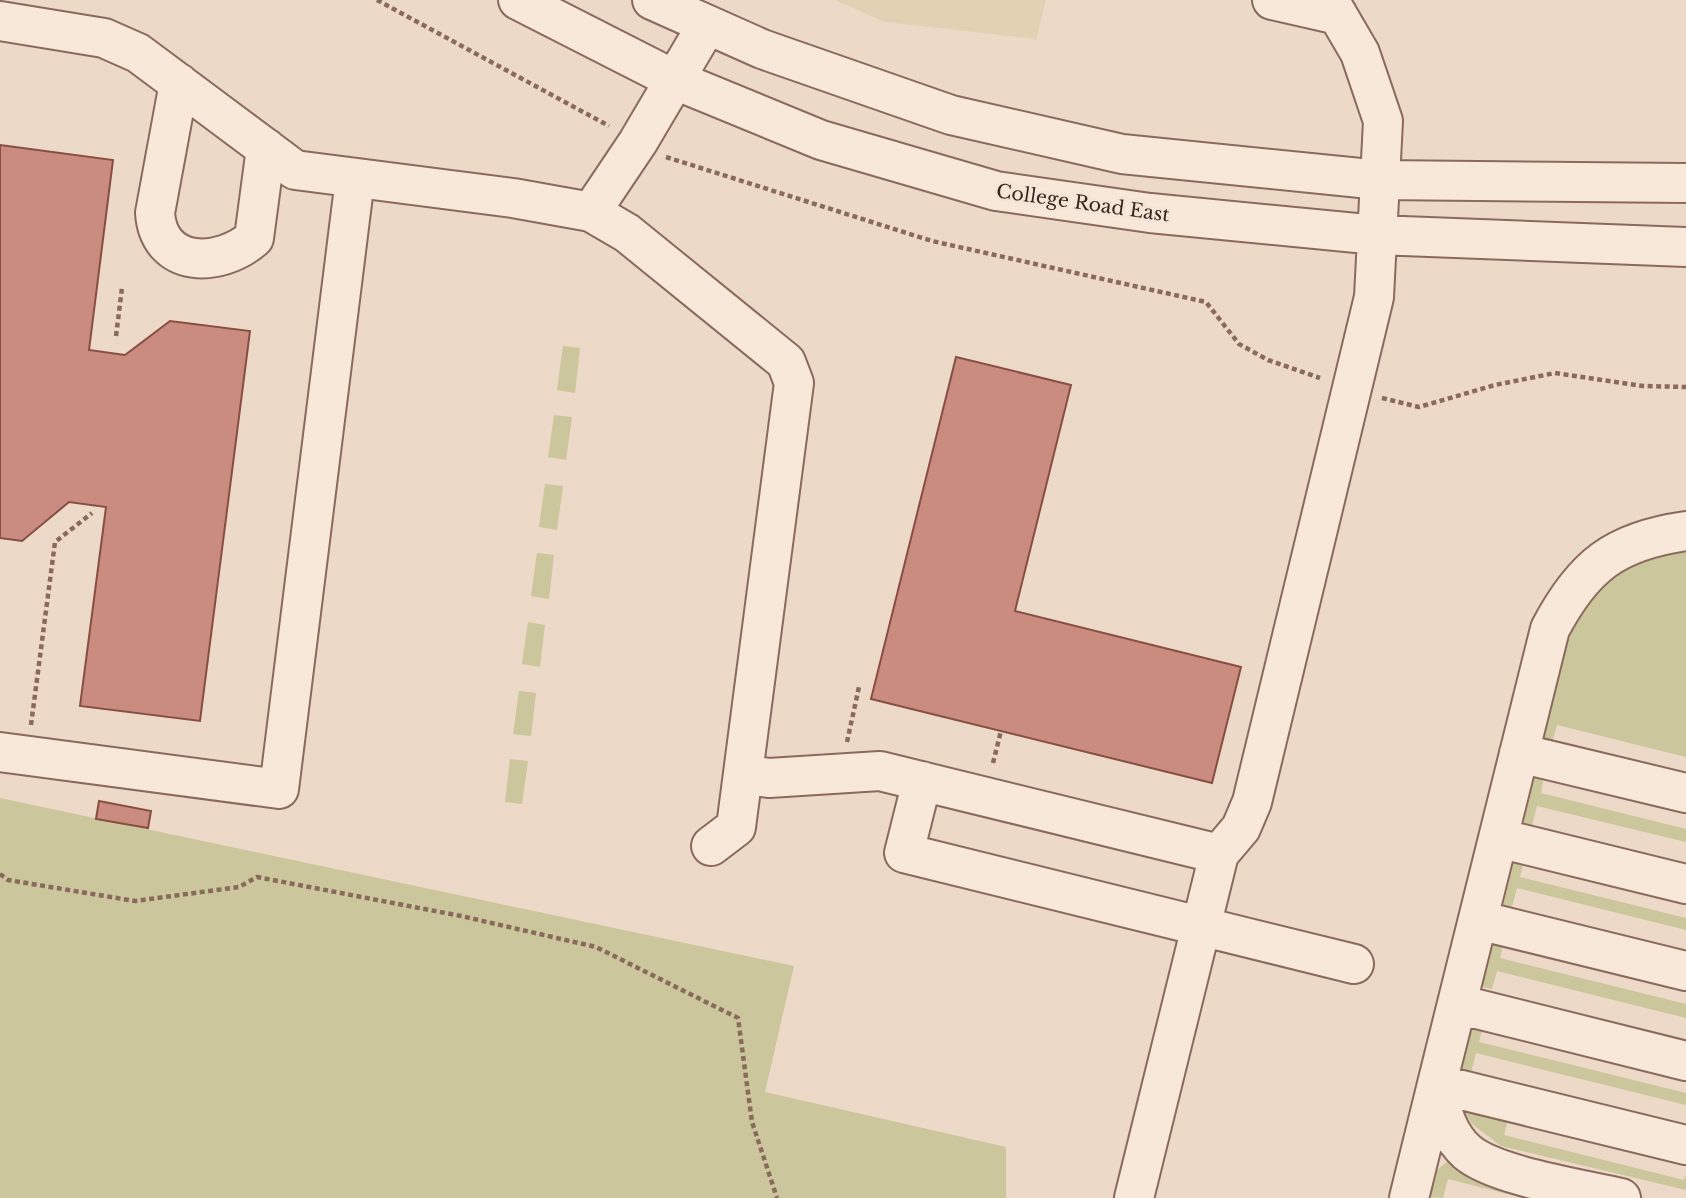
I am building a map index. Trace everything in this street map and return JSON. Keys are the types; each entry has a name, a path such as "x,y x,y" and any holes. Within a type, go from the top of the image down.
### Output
{"street":[{"name":"College Road East","path":"518,0 675,80 821,140 996,191 1150,214 1377,235 1686,247"},
{"path":"652,0 762,49 951,115 1122,154 1380,180 1686,183"},
{"path":"1134,1198 1219,854 1241,828 1252,802 1374,297 1383,121 1360,53 1333,7 1272,0"},
{"path":"0,21 104,38 138,53 295,170 513,198 591,212 627,233 786,362 794,383 736,827 711,846"},
{"path":"591,212 638,142 707,25"},
{"path":"179,83 155,213 156,232 169,246 185,256 203,260 222,258 240,250 254,238 266,148"},
{"path":"15,742 279,789 355,179"},
{"path":"1409,1198 1550,629 1569,593 1594,566 1624,547 1660,535 1686,531"},
{"path":"1519,753 1686,793"},
{"path":"743,775 769,778 880,771 1219,854"},
{"path":"922,781 904,853 1354,964"},
{"path":"1498,838 1686,884"},
{"path":"1478,920 1686,971"},
{"path":"1457,1004 1686,1061"},
{"path":"1437,1084 1686,1144"},
{"path":"1437,1084 1439,1101 1449,1129 1467,1152 1496,1168 1621,1198"}],"path":[{"path":"377,0 668,159 932,241 1206,302 1239,344 1268,360 1352,388 1419,407 1495,385 1555,373 1643,386 1686,387"},
{"path":"116,336 122,288"},
{"path":"15,742 55,542 92,513"},
{"path":"844,752 859,687"},
{"path":"993,763 1002,731"},
{"path":"0,874 8,880 135,901 239,887 257,877 461,916 596,947 738,1018 752,1122 777,1198"}],"shaded area":[{"path":"835,0 1046,0 1036,39 885,22"},
{"path":"563,346 580,348 575,393 557,390"},
{"path":"554,415 572,417 566,460 548,457"},
{"path":"545,484 563,486 557,530 539,527"},
{"path":"1686,547 1686,757 1557,725 1552,743 1544,741 1567,644 1589,599 1605,581 1625,566"},
{"path":"537,553 554,555 549,599 531,596"},
{"path":"528,622 545,625 540,667 522,664"},
{"path":"519,691 536,693 531,736 513,734"},
{"path":"510,759 528,761 522,804 505,802"},
{"path":"1536,773 1544,775 1541,793 1686,829 1686,842 1537,806 1532,826 1523,824"},
{"path":"0,798 794,966 765,1092 1006,1147 1006,1198 0,1198"},
{"path":"1516,854 1525,856 1520,877 1686,918 1686,930 1517,888 1512,907 1503,905"},
{"path":"1495,938 1504,940 1500,958 1686,1004 1686,1018 1497,971 1492,989 1482,987"},
{"path":"1474,1020 1484,1022 1479,1042 1686,1093 1686,1105 1476,1053 1471,1073 1462,1070"},
{"path":"1466,1104 1509,1115 1504,1135 1684,1180 1686,1174 1686,1190 1501,1146 1472,1124 1464,1111"},
{"path":"1448,1161 1568,1198 1523,1198 1448,1179 1443,1198 1430,1197 1437,1170"}],"building":[{"path":"0,145 113,160 89,350 125,355 170,321 250,331 200,721 80,706 106,507 69,502 22,541 0,538"},
{"path":"956,357 1071,385 1015,611 1241,667 1212,783 871,699"},
{"path":"99,801 151,811 148,828 96,819"}]}
